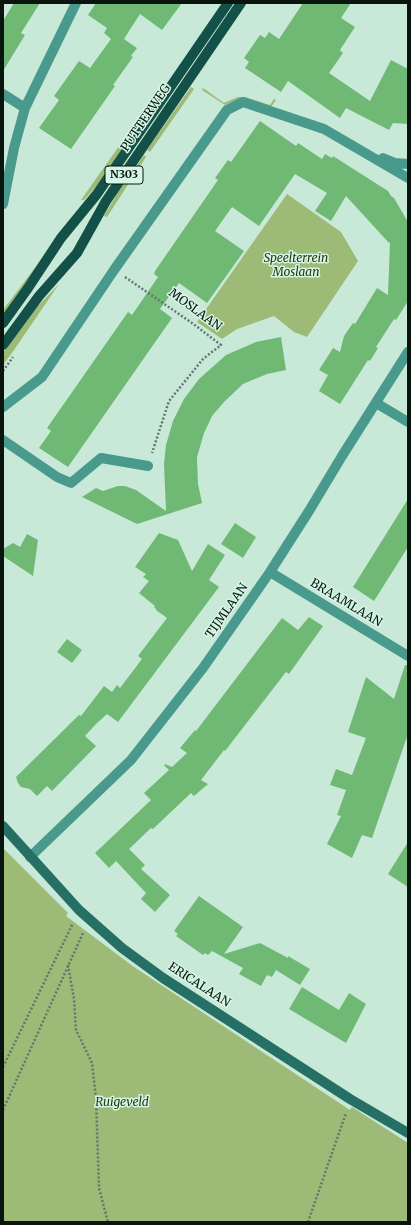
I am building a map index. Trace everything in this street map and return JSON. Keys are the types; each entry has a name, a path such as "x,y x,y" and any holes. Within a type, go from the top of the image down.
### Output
{"main road":[{"name":"PUTTERWEG","path":"3,324 61,238 97,194 228,3"},
{"name":"PUTTERWEG","path":"3,345 39,296 77,253 106,201 241,3"}],"street":[{"path":"3,204 14,148 25,108 76,3"},
{"path":"3,94 25,108"},
{"path":"3,407 42,377 114,270 228,110 243,102 324,129 408,178"},
{"path":"360,150 395,163 408,164"},
{"name":"TIJMLAAN","path":"30,857 131,760 203,668 270,572 408,352"},
{"path":"376,403 408,422"},
{"path":"3,440 57,477 71,483 101,458 148,466"},
{"name":"BRAAMLAAN","path":"270,572 408,656"},
{"name":"ERICALAAN","path":"3,826 88,920 122,948 163,978 350,1099 408,1133"}],"path":[{"name":"MOSLAAN","path":"114,270 220,345 203,359 169,401 148,466"},
{"path":"3,1067 80,910"},
{"path":"3,1110 88,920"},
{"path":"68,965 74,999 76,1030 92,1063 96,1098 99,1188 108,1222"},
{"path":"308,1222 350,1099"}],"green space":[{"path":"191,87 194,89 150,152 147,150"},
{"path":"203,88 224,103 238,97 245,97 270,105 274,99 276,100 271,107 239,99 225,105 202,90"},
{"path":"149,104 152,106 130,138 126,136"},
{"path":"124,139 127,142 100,182 84,200 81,200"},
{"path":"144,155 146,157 107,217 104,216 118,192"},
{"name":"Speelterrein Moslaan","path":"287,194 341,232 358,261 307,337 294,332 274,316 237,329 222,339 197,322"},
{"path":"43,257 3,316 3,310"},
{"path":"59,284 3,365 3,353 37,307"},
{"name":"Ruigeveld","path":"3,848 68,913 66,916 134,967 350,1110 352,1107 408,1143 408,1222 3,1222"}],"building":[{"path":"14,3 40,3 21,33 25,35 3,71 3,21"},
{"path":"96,3 182,3 162,30 140,14 124,39 137,48 131,56 133,57 113,85 115,86 71,149 39,128 59,100 54,96 79,61 90,68 111,39 104,33 107,28 88,15"},
{"path":"303,3 351,3 341,18 355,27 340,50 343,53 329,73 370,101 391,60 408,69 408,124 393,123 389,130 346,108 340,118 288,81 281,92 245,68 249,62 244,58 260,35 265,38 269,32 279,39"},
{"path":"260,121 296,146 298,143 322,159 325,154 332,158 333,156 388,191 394,198 408,222 408,301 396,320 394,319 376,347 378,348 370,361 368,360 340,404 319,391 328,375 319,370 333,348 340,352 344,336 353,323 355,324 377,288 388,295 390,242 389,243 346,196 331,221 315,211 327,193 295,174 259,226 232,207 215,231 244,251 207,303 179,283 160,309 172,318 68,467 39,448 51,431 47,428 128,312 132,315 158,277 154,274 155,271 218,180 215,178 228,160 231,162"},
{"path":"281,337 286,370 267,374 243,384 212,416 204,433 197,457 198,484 202,503 137,524 82,497 96,488 103,491 118,486 125,486 136,490 166,511 164,464 166,445 173,421 184,399 199,379 226,355 256,342"},
{"path":"408,499 408,547 374,601 353,587"},
{"path":"235,523 256,537 243,558 221,544"},
{"path":"159,533 178,540 192,571 208,544 225,555 209,580 219,587 118,722 107,714 96,724 85,736 96,746 52,791 47,786 37,796 30,789 21,787 16,777 79,715 81,716 104,686 112,692 117,685 120,688 142,659 138,656 167,618 156,610 154,607 155,606 139,593 149,581 143,577 146,574 135,567"},
{"path":"27,534 38,540 33,576 3,556 3,549 13,543 20,547"},
{"path":"309,617 323,626 289,674 286,672 201,780 208,784 194,796 191,793 153,829 151,828 129,849 145,865 141,869 170,895 155,912 141,899 146,893 116,861 109,868 95,853 151,800 144,793 169,770 164,765 165,764 172,767 187,753 180,748 195,730 196,731 282,618 298,630"},
{"path":"67,639 82,650 72,663 57,652"},
{"path":"405,665 408,665 408,734 372,838 362,835 352,858 327,844 341,816 337,815 346,790 330,785 336,769 352,775 366,738 348,732 366,677 394,699"},
{"path":"408,842 408,887 388,874"},
{"path":"199,896 243,927 224,954 260,943 288,958 288,956 310,969 300,985 276,970 272,977 267,975 261,986 239,974 243,968 212,951 208,955 205,953 203,955 176,936 178,934 174,931"},
{"path":"302,987 339,1010 349,993 366,1004 346,1043 289,1009"}]}
